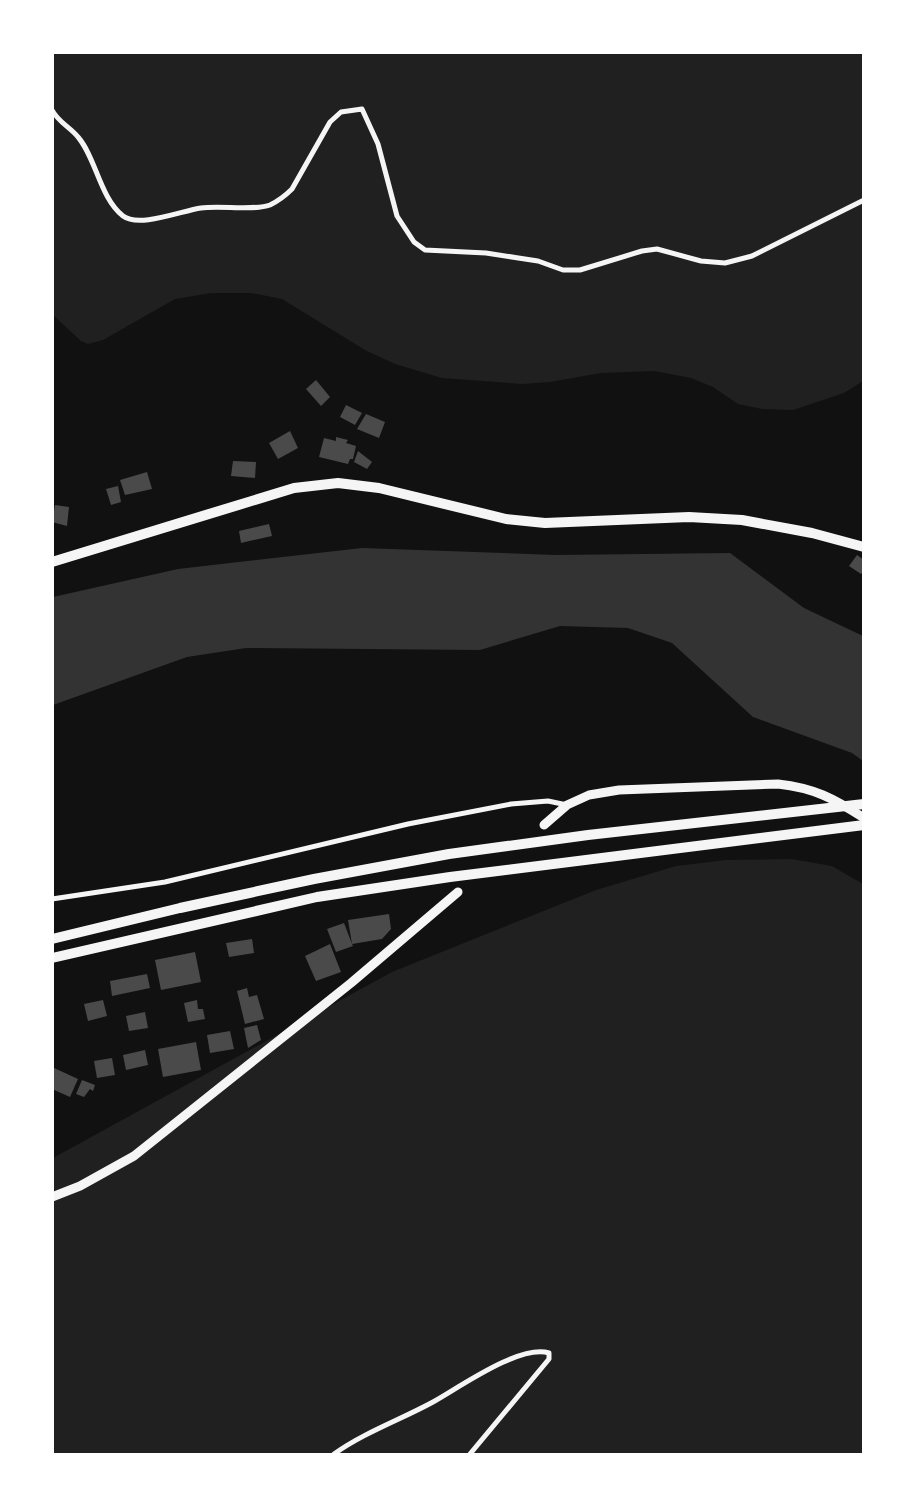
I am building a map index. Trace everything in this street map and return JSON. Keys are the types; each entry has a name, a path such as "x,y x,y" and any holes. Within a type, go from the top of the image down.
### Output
{"highway":[{"path":"52,562 294,488 338,483 379,488 506,519 545,523 689,516 742,520 812,533 863,547"},
{"path":"52,939 314,879 449,854 863,804"},
{"path":"52,958 317,897 450,877 863,825"},
{"path":"52,933 100,927"},
{"path":"52,965 112,943"}],"main road":[{"path":"544,825 567,805 589,795 619,790 778,784 804,787 832,797 863,818"},
{"path":"52,1197 80,1186 134,1156 351,982 458,892"}],"street":[{"path":"52,110 79,138 104,189 121,215 131,220 203,208 268,206 292,189 330,122 341,112 362,109 378,144 397,216 414,242 425,250 486,253 538,261 563,270 580,270 657,249 701,261 725,263 752,256 863,200"},
{"path":"52,899 165,882 408,824 510,804 548,801 567,805"},
{"path":"334,1454 354,1440 433,1402 492,1367 540,1350 550,1353 549,1359 470,1454"}],"shaded area":[{"path":"53,53 863,53 863,381 844,393 793,410 762,409 738,404 713,387 691,378 654,371 601,373 522,384 442,378 395,364 365,350 282,299 251,293 211,293 175,299 103,340 88,344 81,341 53,315"},
{"path":"362,548 556,555 730,553 804,608 863,636 863,761 852,753 753,717 672,643 628,628 560,626 480,650 246,648 187,657 53,705 53,597 178,569"},
{"path":"791,859 832,866 863,884 863,1454 53,1454 53,1158 392,972 596,890 676,866 726,860"}],"building":[{"path":"316,380 330,397 321,406 306,389"},
{"path":"346,405 362,413 355,425 340,417"},
{"path":"366,414 385,422 379,438 357,429"},
{"path":"290,431 298,448 278,459 269,443"},
{"path":"336,437 348,440 346,443 356,446 353,459 350,459 348,464 319,457 324,438 336,441"},
{"path":"358,451 372,462 367,469 354,462"},
{"path":"233,461 256,462 255,478 231,476"},
{"path":"147,472 152,489 125,495 120,480"},
{"path":"118,486 121,502 111,505 106,489"},
{"path":"55,505 69,507 67,526 52,522"},
{"path":"269,524 272,536 241,543 239,531"},
{"path":"857,555 864,560 864,571 861,574 849,566"},
{"path":"389,914 391,929 382,939 352,944 348,920"},
{"path":"344,923 353,946 336,952 327,929"},
{"path":"252,939 254,953 229,957 226,943"},
{"path":"330,944 341,972 316,981 305,956"},
{"path":"195,952 201,982 161,990 155,960"},
{"path":"147,974 150,988 112,996 110,981"},
{"path":"247,988 249,997 257,995 264,1019 245,1024 237,991"},
{"path":"103,1000 107,1016 88,1021 84,1004"},
{"path":"197,1000 198,1009 203,1009 205,1019 188,1022 184,1003"},
{"path":"145,1012 148,1028 129,1031 126,1016"},
{"path":"257,1025 261,1040 248,1048 244,1028"},
{"path":"230,1031 234,1049 210,1053 207,1035"},
{"path":"196,1042 201,1070 163,1077 158,1049"},
{"path":"145,1050 148,1065 126,1070 123,1055"},
{"path":"112,1058 115,1075 97,1078 94,1061"},
{"path":"52,1067 78,1079 70,1097 52,1089"},
{"path":"82,1080 95,1085 93,1091 90,1089 84,1097 76,1094"}]}
